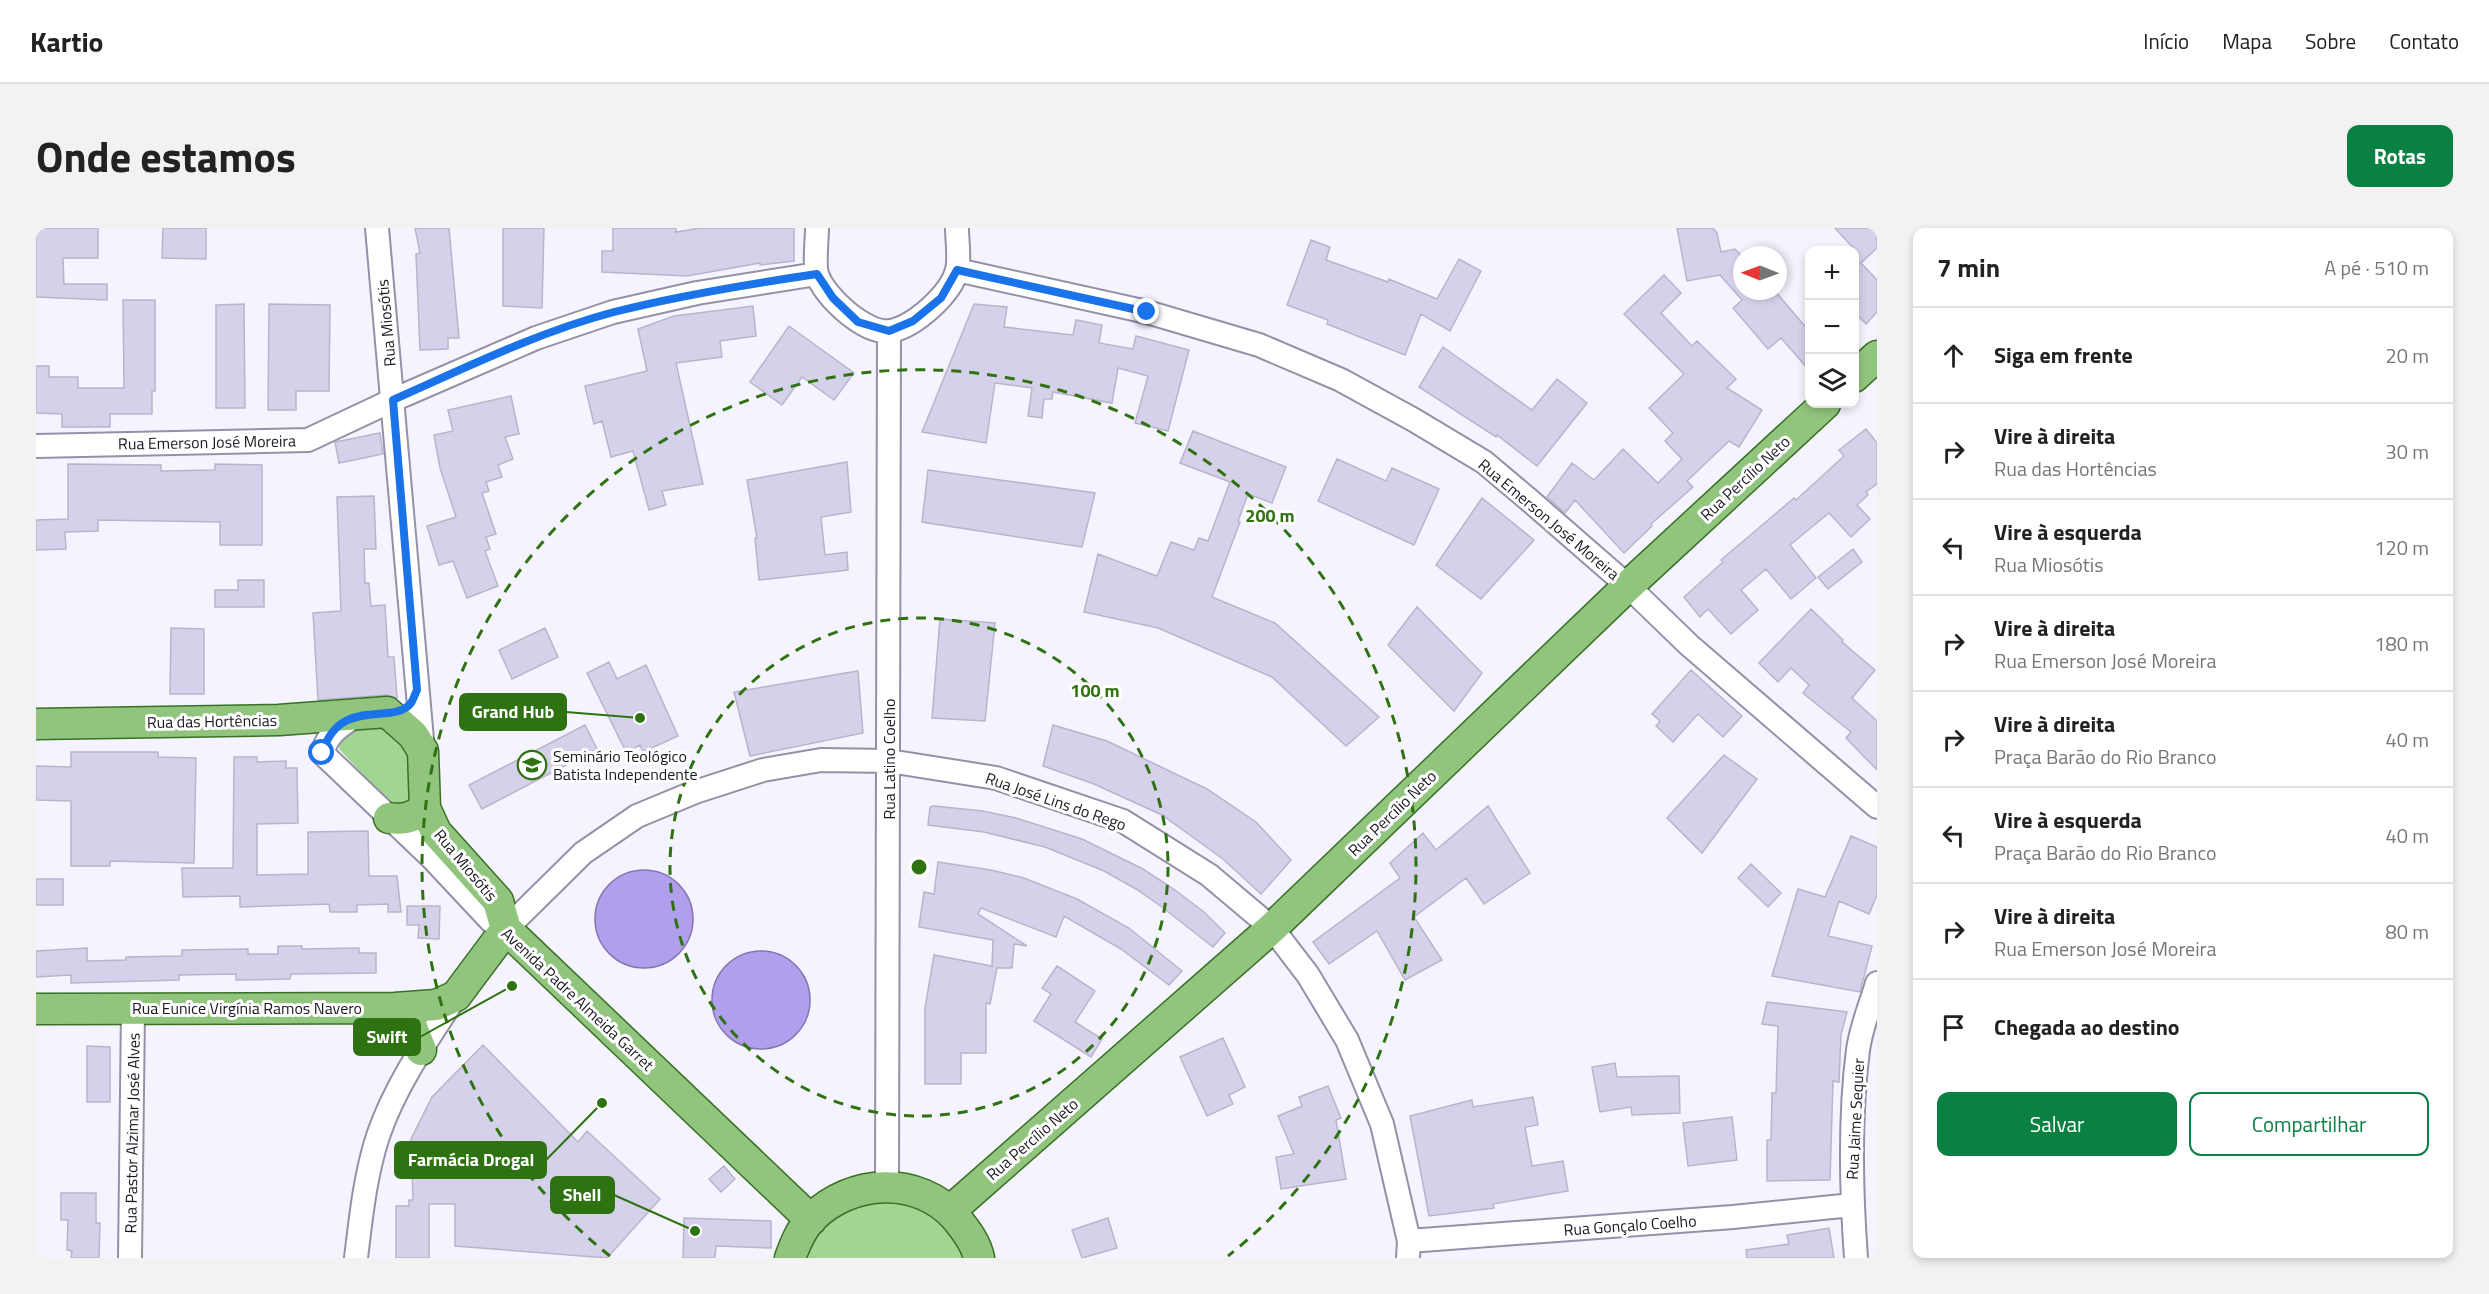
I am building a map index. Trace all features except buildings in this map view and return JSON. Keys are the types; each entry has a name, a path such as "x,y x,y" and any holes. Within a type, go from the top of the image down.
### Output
{"main road":[{"path":"1859,372 1877,356"},
{"name":"Rua Percílio Neto","path":"950,1211 1272,928 1628,586 1821,408"},
{"path":"387,712 413,735 423,751"},
{"name":"Rua das Hortências","path":"36,724 279,720 387,712"},
{"name":"Rua Miosótis","path":"423,751 425,808 436,832 498,901 506,929"},
{"path":"388,818 402,820 413,817 425,808"},
{"name":"Rua José Lins do Rego","path":"456,996 506,929"},
{"name":"Avenida Padre Almeida Garret","path":"506,929 811,1220"},
{"name":"Rua Eunice Virgínia Ramos Navero","path":"36,1009 395,1008 436,1005 456,996"},
{"path":"395,1008 410,1022 421,1050"},
{"path":"790,1258 797,1238 827,1205 845,1195 866,1188 887,1187 921,1193 950,1211 967,1230 979,1258"}],"street":[{"name":"Rua Miosótis","path":"377,228 423,751"},
{"path":"817,228 817,274 833,298 858,322 889,331 913,321 941,298 957,270 957,228"},
{"name":"Rua Emerson José Moreira","path":"957,270 1147,312 1258,345 1341,381 1414,420 1484,462 1628,586 1689,645 1877,807"},
{"name":"Rua Emerson José Moreira","path":"36,446 308,440 393,400 536,338 613,312 697,294 817,274"},
{"name":"Rua Latino Coelho","path":"887,1187 889,331"},
{"name":"Rua das Hortências","path":"387,712 403,708 411,703 417,690"},
{"name":"Avenida Padre Almeida Garret","path":"358,714 334,731 327,740 322,753 432,858 490,921 506,929"},
{"name":"Rua José Lins do Rego","path":"506,929 583,852 637,816 695,792 763,770 821,760 889,761 996,778 1123,821 1209,875 1272,928 1308,975 1347,1040 1382,1124 1408,1250"},
{"name":"Rua Jaime Sequier","path":"1856,1258 1851,1141 1858,1048 1877,982"},
{"name":"Rua José Lins do Rego","path":"356,1258 363,1200 378,1136 401,1084 456,996"},
{"name":"Rua Pastor Alzimar José Alves","path":"130,1258 133,1009"},
{"name":"Rua Gonçalo Coelho","path":"1408,1250 1852,1205"}],"green space":[{"path":"374,722 408,740 416,796 399,813 339,749 341,736 353,727"},
{"path":"879,1200 907,1204 934,1215 951,1231 965,1258 804,1258 818,1233 834,1218"}],"shaded area":[{"path":"644,870 663,873 679,884 690,900 693,919 690,938 679,954 663,965 644,968 625,965 609,954 598,938 595,919 598,900 609,884 625,873"},
{"path":"761,951 780,954 796,965 807,981 810,1000 807,1019 796,1035 780,1046 761,1049 742,1046 726,1035 715,1019 712,1000 715,981 726,965 742,954"}],"place":[{"name":"Grand Hub","path":"640,718"},
{"name":"Seminário Teológico Batista Independente","path":"532,765"},
{"name":"Swift","path":"512,986"},
{"name":"Farmácia Drogal","path":"602,1103"},
{"name":"Shell","path":"695,1231"}],"route":[{"path":"322,753 327,740 334,731 358,714 387,712 403,708 411,703 417,690 393,400 536,338 613,312 766,281 817,274 833,298 858,322 889,331 913,321 941,298 957,270 1147,312"}]}
